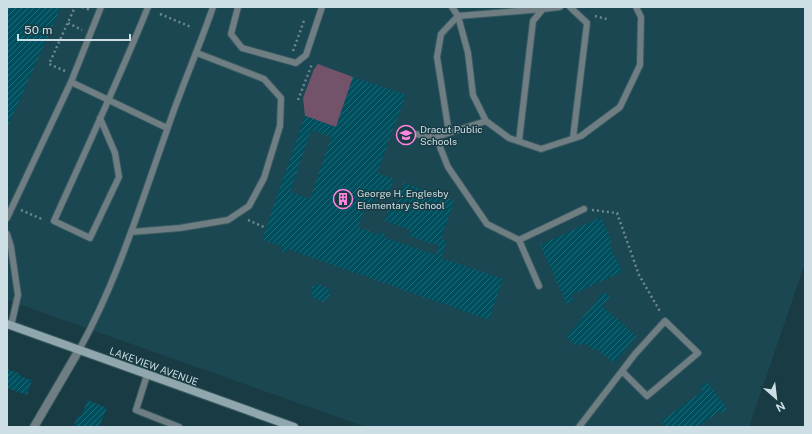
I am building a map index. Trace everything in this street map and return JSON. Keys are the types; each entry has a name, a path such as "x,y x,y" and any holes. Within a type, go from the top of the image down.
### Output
{"main road":[{"name":"LAKEVIEW AVENUE","path":"9,325 293,427"}],"street":[{"path":"34,427 79,350"}],"lane":[{"path":"7,218 71,82 101,7"},
{"path":"100,118 115,153 119,177 90,238 54,221 148,7"},
{"path":"79,350 91,328 131,232 213,7"},
{"path":"238,7 231,34 242,48 296,63 306,56 322,7"},
{"path":"452,7 458,16 468,53 473,94 486,121 508,138 541,149 581,136 620,107 640,65 641,17 636,7"},
{"path":"449,133 437,57 441,34 458,16 560,7"},
{"path":"570,7 587,24 573,138"},
{"path":"519,141 533,21 543,9"},
{"path":"131,232 180,228 228,220 249,206 264,178 280,126 281,98 264,80 196,53"},
{"path":"71,82 168,128"},
{"path":"414,134 436,137 486,121"},
{"path":"436,137 448,167 487,224 518,240 539,286"},
{"path":"518,240 584,209"},
{"path":"7,234 12,247 18,295 9,325"},
{"path":"579,427 635,354 665,321 698,353 647,396 622,371"},
{"path":"147,375 136,410 179,427"}],"path":[{"path":"73,75 49,64 75,7"},
{"path":"82,7 88,9"},
{"path":"592,12 595,16 607,19"},
{"path":"160,14 191,27"},
{"path":"293,51 305,18"},
{"path":"68,23 90,34"},
{"path":"298,100 312,64"},
{"path":"19,209 42,220 54,221"},
{"path":"584,209 617,213 639,275 665,321"},
{"path":"248,220 264,227"}],"shaded area":[{"name":"Dracut Public Schools","path":"7,7 805,7 805,263 749,427 366,427 7,300"},
{"path":"318,64 353,77 336,127 305,116 303,98 314,69"}],"building":[{"path":"7,7 61,7 7,128"},
{"name":"George H. Englesby Elementary School","path":"353,77 406,95 377,173 394,179 387,198 377,194 373,204 367,202 358,227 379,235 380,232 385,234 384,237 436,255 439,246 409,236 411,230 385,221 391,201 397,203 404,183 454,201 441,239 447,241 441,258 503,279 489,320 288,249 286,252 281,251 283,247 262,239 305,116 336,127","holes":["311,130 331,137 310,199 290,192"]},
{"path":"601,217 612,243 609,244 622,272 571,295 574,301 567,304 540,245"},
{"path":"318,284 327,288 330,293 328,298 322,302 312,297 312,287"},
{"path":"604,292 610,297 602,306 637,336 614,363 595,348 593,350 587,344 575,345 566,337"},
{"path":"7,369 32,380 27,395 7,388"},
{"path":"707,382 727,409 722,413 720,411 697,427 666,427 661,421 703,391 700,387"},
{"path":"88,400 107,408 99,427 78,427 74,425 78,415 81,416"}],"place":[{"name":"Dracut Public Schools","path":"406,135"},
{"name":"George H. Englesby Elementary School","path":"343,199"}]}
